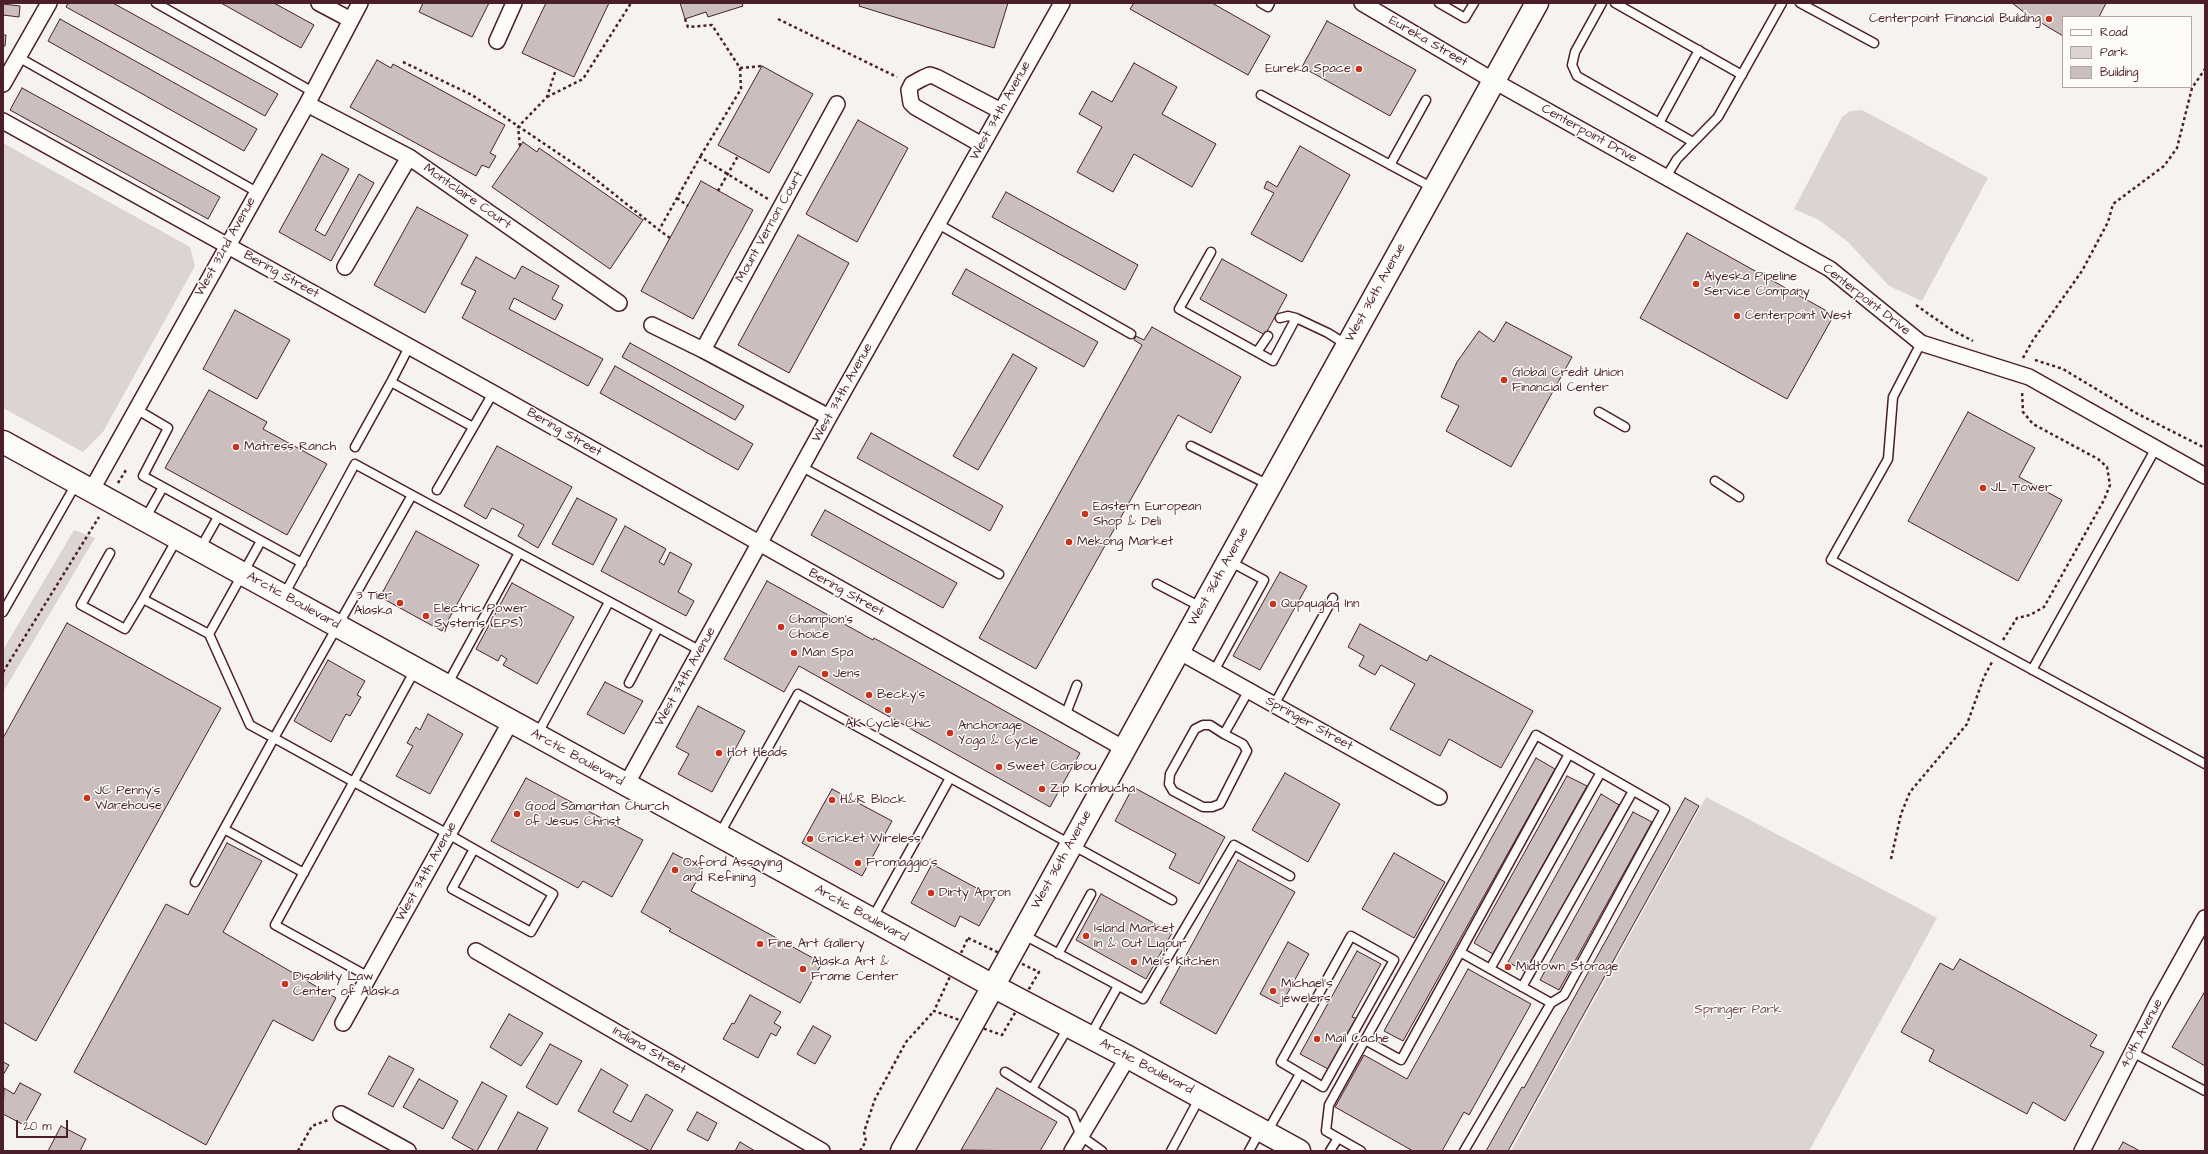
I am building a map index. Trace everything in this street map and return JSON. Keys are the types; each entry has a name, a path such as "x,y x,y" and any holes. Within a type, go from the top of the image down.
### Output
{"main road":[{"name":"West 36th Avenue","path":"902,1151 1123,748 1270,486 1537,3"},
{"name":"Arctic Boulevard","path":"3,442 871,920 992,986 1128,1057 1300,1151"}],"street":[{"path":"3,84 49,3"},
{"path":"319,3 351,20"},
{"name":"West 32nd Avenue","path":"84,486 136,409 310,98 360,3"},
{"path":"497,41 514,3"},
{"name":"West 34th Avenue","path":"626,785 760,545 829,417 1062,3"},
{"name":"Eureka Street","path":"1369,5 1494,81"},
{"path":"982,145 915,107 911,103 909,90 912,84 930,75 1001,110"},
{"name":"Centerpoint Drive","path":"1494,81 1830,269 1922,343 2023,375 2205,476"},
{"name":"Montclaire Court","path":"310,98 409,157 619,303"},
{"name":"Mount Vernon Court","path":"703,350 837,104"},
{"name":"Bering Street","path":"3,121 227,245 1123,748"},
{"path":"345,267 409,157"},
{"path":"652,325 703,350 829,417"},
{"name":"Springer Street","path":"1178,651 1439,797"},
{"name":"West 34th Avenue","path":"343,1023 511,721"},
{"name":"40th Avenue","path":"2082,1151 2132,1052 2205,918"},
{"name":"Indiana Street","path":"476,951 822,1151"},
{"path":"1072,1151 1128,1057"},
{"path":"342,1114 408,1151"}],"lane":[{"path":"156,3 310,98"},
{"path":"1260,3 1268,7 1270,3"},
{"path":"1439,3 1465,18 1474,3"},
{"path":"1602,3 1575,52 1572,65 1577,76 1693,142"},
{"path":"1615,3 1742,75"},
{"path":"1666,177 1677,159 1718,117 1782,3"},
{"path":"1800,3 1874,43"},
{"path":"1660,123 1699,50"},
{"path":"18,57 257,192"},
{"path":"1262,95 1434,188"},
{"path":"1390,165 1426,100"},
{"path":"938,224 1131,334"},
{"path":"1211,252 1179,309 1273,361 1296,318"},
{"path":"1280,318 1288,316 1296,318 1328,333 1347,345"},
{"path":"1257,352 1268,336"},
{"path":"1922,343 1893,397 1888,459 1831,560 2205,764"},
{"path":"355,447 409,347"},
{"path":"390,382 473,428"},
{"path":"437,490 493,394"},
{"path":"136,409 168,428 143,476 302,563"},
{"path":"1599,412 1625,427"},
{"path":"1191,446 1270,486"},
{"path":"2032,670 2156,448"},
{"path":"284,596 356,464 700,651"},
{"path":"802,467 999,574"},
{"path":"1715,482 1739,497"},
{"path":"3,612 84,486"},
{"path":"144,520 163,487"},
{"path":"195,882 336,625 412,495"},
{"path":"199,550 218,517"},
{"path":"110,553 81,606 125,629 177,538"},
{"path":"209,634 261,541"},
{"path":"446,686 519,553"},
{"path":"1214,671 1264,580 1228,561"},
{"path":"1157,584 1202,608"},
{"path":"1274,704 1333,598"},
{"path":"143,599 209,634 250,725 448,834 553,894 531,932 452,889 474,849"},
{"path":"537,736 609,602"},
{"path":"629,683 658,628"},
{"path":"369,977 276,925 416,669"},
{"path":"1065,716 1077,686"},
{"path":"1224,734 1250,690"},
{"path":"719,836 798,694 1172,900"},
{"path":"1203,724 1210,725 1224,734 1243,744 1247,751 1220,804 1212,808 1203,807 1173,790 1169,784 1170,774 1194,729 1203,724"},
{"path":"1361,1151 1326,1131 1329,1105 1536,735 1665,809 1564,995 1551,1003 1464,1151"},
{"path":"1365,1040 1401,1060 1569,754"},
{"path":"1490,969 1601,772"},
{"path":"871,920 950,778"},
{"path":"1522,987 1633,791"},
{"path":"224,829 304,873"},
{"path":"1022,933 1143,999 1234,845 1290,876"},
{"path":"1058,954 1091,894"},
{"path":"1351,936 1394,960 1323,1087 1300,1074 1281,1062 1351,936"},
{"path":"1460,952 1551,1003"},
{"path":"1090,1037 1118,986"},
{"path":"1032,1089 1069,1026"},
{"path":"2132,1052 2205,1091"},
{"path":"1005,1072 1072,1114 1081,1136 1102,1151"},
{"path":"1249,1151 1300,1074"},
{"path":"1174,1150 1200,1096"},
{"path":"1330,1151 1338,1138"}],"path":[{"path":"518,127 547,97 583,79 631,3"},
{"path":"659,230 700,157 741,89 740,68 712,25 688,27 685,19"},
{"path":"778,19 912,84"},
{"path":"403,62 472,96 590,174 670,238"},
{"path":"740,68 762,66"},
{"path":"547,97 556,69"},
{"path":"1891,859 1901,814 1910,792 1967,724 1984,677 1997,651 2017,618 2030,615 2044,607 2104,500 2110,485 2107,467 2098,459 2034,424 2023,412 2023,357 2033,340 2082,271 2108,222 2112,204 2164,166 2177,148 2192,88 2205,69"},
{"path":"518,127 520,146"},
{"path":"718,191 738,156"},
{"path":"700,157 781,207"},
{"path":"677,198 688,206"},
{"path":"3,672 100,517"},
{"path":"860,1151 866,1141 864,1132 875,1099 906,1042 934,1011"},
{"path":"298,1151 312,1126 342,1114"}],"green space":[{"path":"1862,110 1988,178 1922,301 1889,286 1848,242 1819,220 1794,209 1842,117 1850,111"},
{"path":"3,143 190,247 195,266 103,432 83,452 3,408"},
{"path":"74,530 95,538 3,692 3,650"},
{"name":"Springer Park","path":"1706,797 1937,918 1809,1151 1511,1151"}],"building":[{"path":"68,3 113,3 278,94 265,116 66,7"},
{"path":"221,3 274,3 314,25 301,48"},
{"path":"423,3 489,3 472,37 419,12"},
{"path":"546,3 609,3 574,77 522,53"},
{"path":"680,3 742,3 743,6 708,17 706,12 685,19"},
{"path":"860,3 1008,3 994,48 859,6"},
{"path":"1134,3 1212,3 1270,36 1248,75 1130,9"},
{"name":"Centerpoint Financial Building","path":"2012,3 2106,3 2100,16 2062,16 2062,35 2025,13"},
{"path":"3,4 20,6 19,17 3,15"},
{"path":"60,19 257,129 244,151 48,41"},
{"name":"Eureka Space","path":"1327,21 1416,70 1390,116 1302,67"},
{"path":"3,35 6,35 5,46 3,46"},
{"path":"377,60 391,68 393,64 505,125 490,153 496,156 489,168 482,165 476,176 350,107"},
{"path":"1134,63 1177,87 1162,114 1216,144 1192,187 1134,154 1113,192 1077,172 1102,127 1079,114 1092,91 1112,102"},
{"path":"762,66 813,94 769,173 718,145"},
{"path":"22,88 220,197 208,219 10,110"},
{"path":"858,120 908,148 857,242 806,214"},
{"path":"523,142 537,152 539,148 643,220 610,269 492,187"},
{"path":"1300,146 1350,175 1302,262 1251,234 1274,193 1264,188 1267,181 1277,187"},
{"path":"322,154 349,169 315,230 325,236 359,174 374,183 331,261 279,232"},
{"path":"701,181 753,210 693,319 641,291"},
{"path":"1006,192 1138,265 1125,290 992,217"},
{"path":"417,207 468,235 425,313 374,285"},
{"name":"Centerpoint West","path":"1687,233 1834,315 1787,399 1640,318"},
{"path":"798,235 849,263 789,373 738,345"},
{"path":"476,257 515,279 522,266 559,286 552,299 563,305 555,320 514,298 509,309 603,359 588,386 462,318 476,291 461,284"},
{"path":"1222,259 1287,295 1265,335 1200,299"},
{"path":"966,269 1098,342 1084,367 952,294"},
{"path":"235,310 290,340 257,399 203,369"},
{"name":"Global Credit Union Financial Center","path":"1506,322 1572,357 1511,467 1446,431 1459,406 1441,397 1457,362 1479,331 1494,342"},
{"path":"1152,327 1241,377 1211,433 1178,415 1036,669 979,638 1142,345 1134,340 1136,336 1144,340"},
{"path":"630,343 744,406 735,420 622,357"},
{"path":"1013,354 1037,368 978,470 953,456"},
{"path":"615,366 753,444 738,470 600,393"},
{"name":"Matress Ranch","path":"209,390 267,422 263,429 327,464 287,535 165,468"},
{"name":"JL Tower","path":"1968,412 2035,448 2019,477 2062,500 2018,581 1908,521"},
{"path":"871,433 1003,506 990,531 857,458"},
{"path":"497,446 572,487 538,548 518,536 524,525 492,508 486,519 464,506"},
{"path":"577,498 617,519 593,565 552,544"},
{"path":"825,510 957,583 943,608 811,535"},
{"path":"625,526 666,549 659,562 664,565 670,552 692,564 678,592 694,601 686,616 601,571"},
{"path":"416,531 479,565 442,631 380,597"},
{"path":"1280,572 1307,586 1260,670 1233,656"},
{"path":"767,581 873,640 874,638 1080,753 1050,807 799,666 784,692 724,659"},
{"path":"512,583 574,617 537,684 503,665 507,659 501,655 498,661 476,649"},
{"name":"JC Penny's Warehouse","path":"67,623 221,708 36,1041 3,1022 3,738"},
{"path":"1360,624 1427,661 1430,655 1533,711 1501,768 1449,739 1440,756 1390,729 1415,684 1381,665 1375,675 1359,666 1364,656 1348,647"},
{"path":"328,660 365,681 357,695 361,697 350,716 346,714 331,742 294,721"},
{"path":"605,682 643,701 624,734 587,714"},
{"path":"698,706 745,731 712,792 678,774 689,754 676,747"},
{"path":"428,714 463,734 430,794 396,776 413,746 407,743 416,727 420,730"},
{"path":"1536,758 1555,769 1403,1041 1384,1031"},
{"path":"1285,773 1340,804 1308,862 1252,830"},
{"path":"1567,776 1587,786 1493,954 1474,943"},
{"path":"526,778 643,840 612,897 583,881 578,888 491,841"},
{"path":"1133,787 1225,837 1199,884 1169,868 1176,854 1115,821"},
{"path":"832,789 892,821 862,876 802,843"},
{"path":"1601,794 1619,805 1526,972 1508,962"},
{"path":"1685,798 1699,806 1508,1151 1486,1151 1522,1087 1524,1088"},
{"path":"1633,812 1652,822 1559,990 1540,980"},
{"path":"227,843 262,861 223,932 336,998 313,1041 273,1020 206,1145 74,1072 166,904 188,915"},
{"path":"673,853 703,869 691,891 822,963 800,1003 669,931 671,929 641,912"},
{"path":"1394,853 1445,882 1414,938 1362,909"},
{"path":"1238,860 1295,892 1216,1034 1160,1003"},
{"path":"932,864 995,898 979,926 960,916 955,927 911,903"},
{"path":"1101,894 1172,933 1146,979 1076,940"},
{"path":"1288,942 1309,954 1281,1005 1260,994"},
{"path":"1357,951 1381,964 1352,1017 1358,1019 1330,1070 1300,1054"},
{"path":"1960,959 2097,1035 2090,1046 2104,1052 2065,1121 2033,1102 2027,1114 1929,1061 1934,1050 1901,1032 1940,963 1953,970"},
{"path":"1468,969 1531,1004 1469,1115 1464,1112 1442,1151 1413,1151 1335,1107 1364,1055 1407,1079"},
{"path":"2205,993 2205,1066 2172,1047"},
{"path":"750,995 781,1012 774,1023 781,1027 776,1036 771,1033 758,1058 723,1039 732,1023 734,1024"},
{"path":"509,1014 543,1033 521,1066 490,1047"},
{"path":"813,1026 831,1036 815,1064 797,1054"},
{"path":"550,1044 582,1061 557,1105 526,1087"},
{"path":"389,1056 414,1069 393,1107 368,1094"},
{"path":"3,1062 9,1065 3,1075"},
{"path":"601,1069 628,1085 613,1112 631,1122 646,1094 673,1110 650,1151 578,1111"},
{"path":"419,1079 458,1101 443,1129 403,1107"},
{"path":"482,1082 507,1096 477,1151 475,1151 452,1138"},
{"path":"20,1083 41,1094 24,1125 3,1114 4,1088 14,1094"},
{"path":"997,1088 1057,1122 1040,1151 961,1150"},
{"path":"518,1112 548,1128 536,1151 497,1151"},
{"path":"697,1112 717,1123 708,1141 687,1130"},
{"path":"61,1126 86,1139 80,1151 48,1151"},
{"path":"740,1142 755,1151 735,1151"},
{"path":"2123,1142 2140,1151 2118,1151"}],"place":[{"name":"Centerpoint Financial Building","path":"2049,19"},
{"name":"Eureka Space","path":"1359,69"},
{"name":"Alyeska Pipeline Service Company","path":"1696,284"},
{"name":"Centerpoint West","path":"1737,316"},
{"name":"Global Credit Union Financial Center","path":"1504,380"},
{"name":"Matress Ranch","path":"236,447"},
{"name":"JL Tower","path":"1983,488"},
{"name":"Eastern European Shop & Deli","path":"1085,514"},
{"name":"Mekong Market","path":"1069,542"},
{"name":"3 Tier Alaska","path":"400,603"},
{"name":"Qupqugiaq Inn","path":"1273,604"},
{"name":"Electric Power Systems (EPS)","path":"426,616"},
{"name":"Champion's Choice","path":"781,627"},
{"name":"Man Spa","path":"794,653"},
{"name":"Jens","path":"825,674"},
{"name":"Becky's","path":"869,695"},
{"name":"AK Cycle Chic","path":"888,710"},
{"name":"Anchorage Yoga & Cycle","path":"950,733"},
{"name":"Hot Heads","path":"719,753"},
{"name":"Sweet Caribou","path":"999,767"},
{"name":"Zip Kombucha","path":"1042,789"},
{"name":"JC Penny's Warehouse","path":"87,798"},
{"name":"H&R Block","path":"832,800"},
{"name":"Good Samaritan Church of Jesus Christ","path":"517,814"},
{"name":"Cricket Wireless","path":"810,839"},
{"name":"Fromaggio's","path":"858,863"},
{"name":"Oxford Assaying and Refining","path":"675,870"},
{"name":"Dirty Apron","path":"931,893"},
{"name":"Island Market In & Out Liqour","path":"1086,936"},
{"name":"Fine Art Gallery","path":"760,944"},
{"name":"Mei’s Kitchen","path":"1134,962"},
{"name":"Midtown Storage","path":"1508,967"},
{"name":"Alaska Art & Frame Center","path":"803,969"},
{"name":"Disability Law Center of Alaska","path":"285,984"},
{"name":"Michael's jewelers","path":"1273,991"},
{"name":"Mail Cache","path":"1317,1039"}]}
